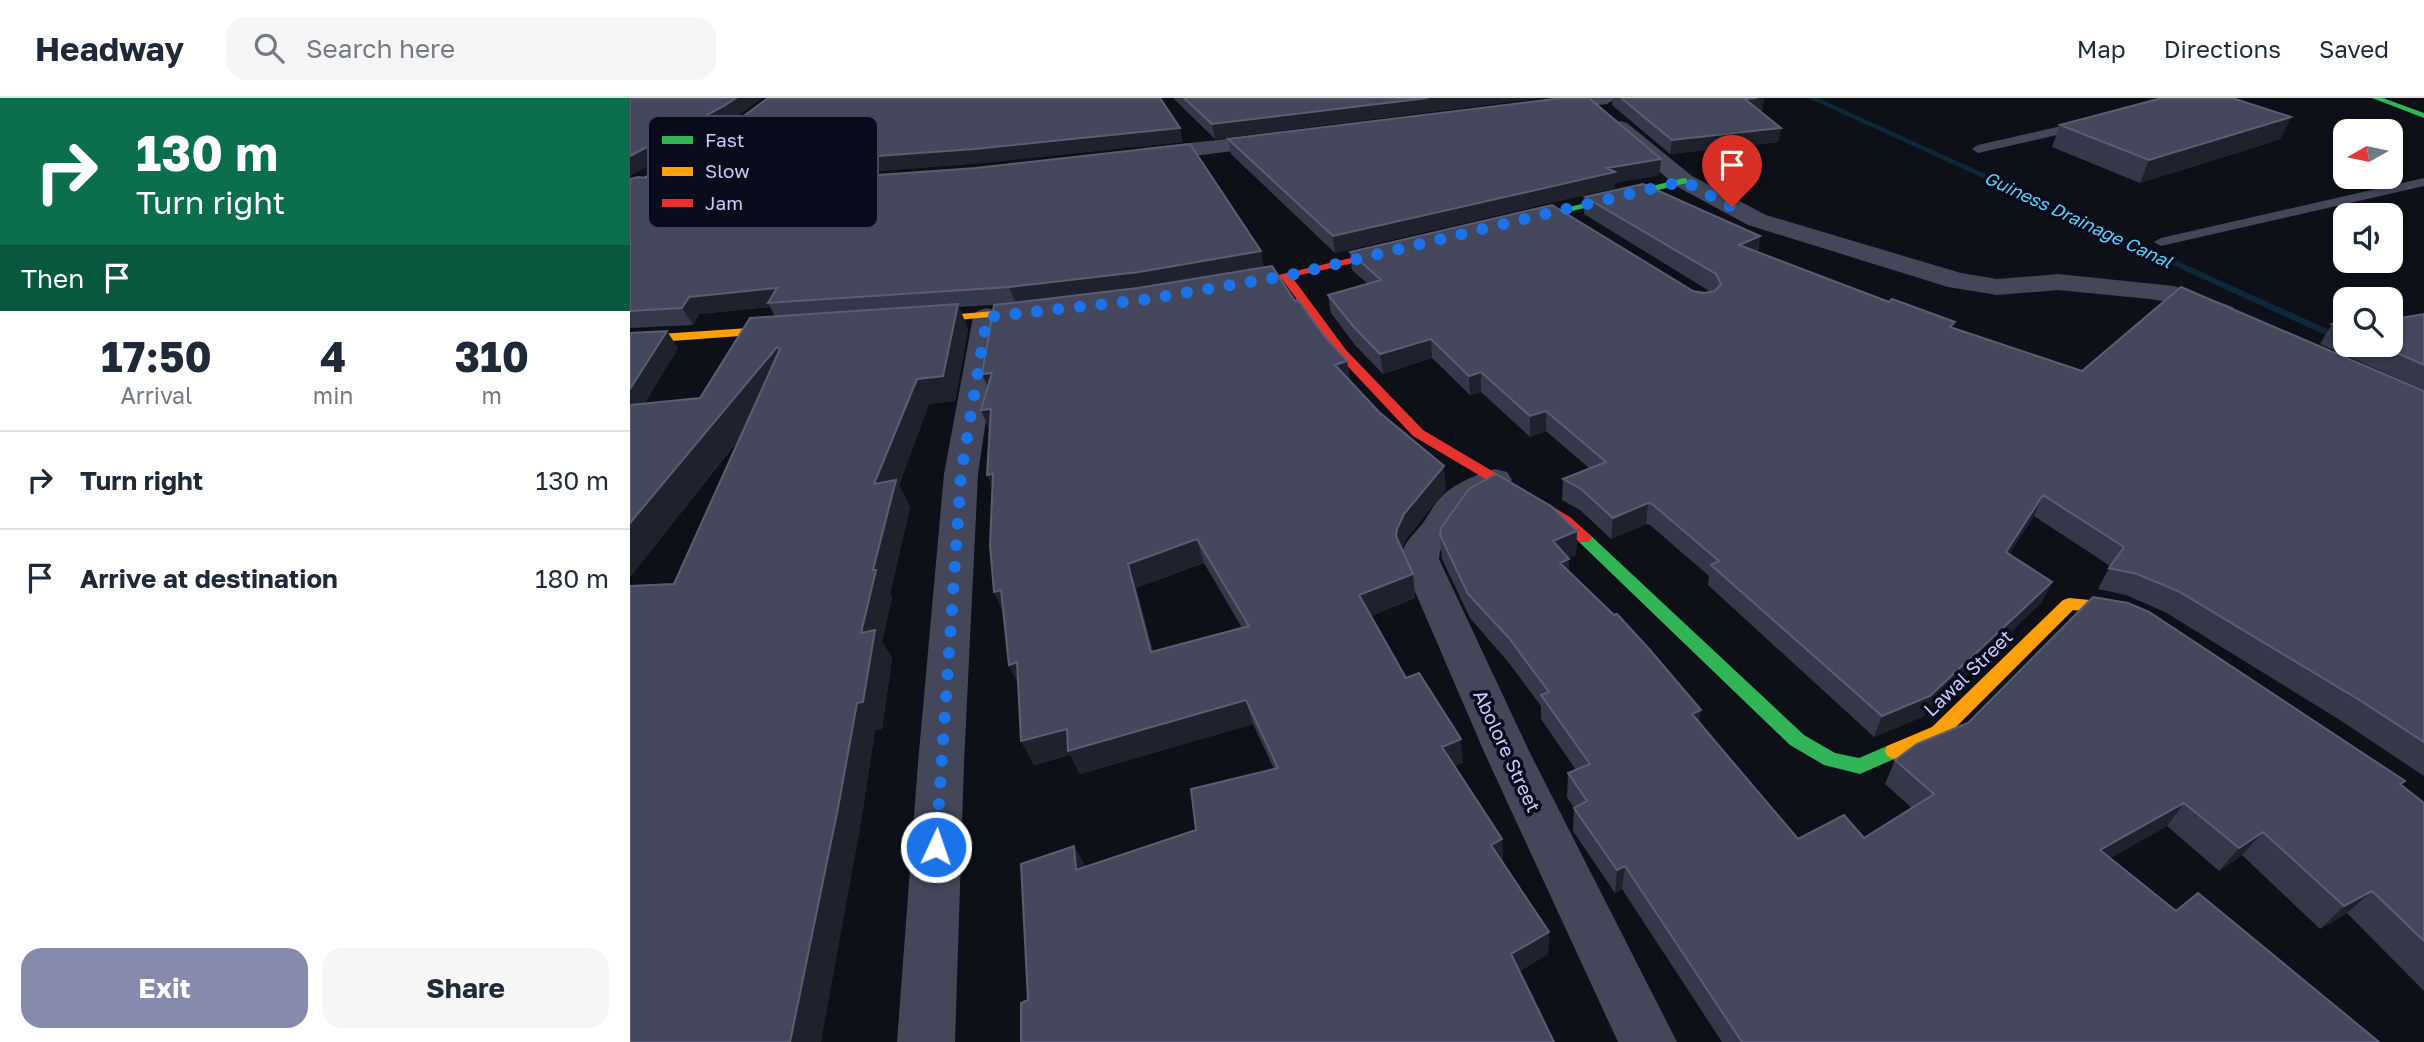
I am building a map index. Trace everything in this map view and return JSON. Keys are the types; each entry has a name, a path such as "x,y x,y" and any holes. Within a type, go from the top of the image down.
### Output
{"street":[{"path":"754,116 780,98"},
{"path":"2376,98 2424,116"},
{"path":"1522,108 1599,99 1684,181 1757,220 1958,281 1997,287 2058,282 2084,283 2162,292 2193,301 2247,324"},
{"path":"1125,157 1304,136"},
{"path":"1490,228 1684,181"},
{"path":"1558,212 1591,232"},
{"path":"1247,283 1422,244"},
{"path":"1286,276 1342,353 1418,433 1495,480"},
{"path":"891,323 987,317 1064,308"},
{"path":"926,1042 941,763 961,474 987,317"},
{"path":"630,340 808,328"},
{"name":"Lawal Street","path":"1495,480 1565,520 1797,740 1831,760 1860,766 1939,732 2069,604 2099,605 2126,611 2150,624"},
{"name":"Abolore Street","path":"1495,480 1455,503 1435,533 1421,548 1420,559 1508,754 1648,1042"}],"lane":[{"path":"1978,149 2100,121"},
{"path":"2161,242 2424,182"}],"building":[{"path":"630,98 736,98 705,116 648,116 648,146 630,156"},
{"path":"768,98 1160,98 1180,128 878,156 878,116 744,116"},
{"path":"1184,98 1428,98 1212,124"},
{"path":"1562,98 1589,98 1661,159 1607,168 1615,172 1333,236 1228,139"},
{"path":"1621,98 1757,98 1745,99 1781,128 1672,140"},
{"path":"2162,98 2232,98 2291,117 2149,160 2060,125"},
{"path":"1190,144 1261,251 1139,272 1009,287 768,303 777,288 689,297 682,308 630,311 630,179 648,178 648,228 878,228 878,175 976,168"},
{"path":"1643,184 1760,236 1739,245 1889,302 1892,299 1955,322 1950,327 2082,371 2181,287 2333,352 2333,357 2345,357 2424,391 2424,742 2178,591 2137,574 2109,568 2124,547 2043,495 2006,552 2052,582 1930,696 1882,716 1711,565 1719,561 1652,504 1648,503 1613,518 1581,489 1563,479 1606,462 1546,411 1530,416 1481,372 1469,376 1431,339 1380,354 1328,295 1381,280 1350,252 1552,205 1693,291 1715,291 1721,284 1716,274 1585,197"},
{"path":"1272,266 1295,301 1298,300 1347,361 1335,365 1379,412 1444,466 1404,514 1397,529 1396,536 1413,574 1359,595 1406,678 1419,673 1461,739 1442,747 1502,839 1491,845 1549,932 1511,954 1554,1042 1021,1042 1021,1003 1028,1000 1021,864 1074,846 1076,870 1196,830 1191,789 1278,768 1246,700 1068,751 1067,729 1021,741 1017,662 1009,665 1001,590 994,592 990,545 993,474 987,475 991,409 981,410 992,373 982,374 994,305 1138,288","holes":["1197,539 1249,626 1151,652 1128,564"]},
{"path":"958,304 943,376 917,379 874,484 896,480 873,570 876,570 861,633 875,630 863,702 857,703 790,1042 630,1042 630,586 674,584 780,349 777,347 630,523 630,405 700,398 750,318"},
{"path":"2424,314 2424,365 2403,356 2403,318"},
{"path":"667,331 630,389 630,333"},
{"path":"1496,474 1551,506 1577,531 1553,541 1569,559 1560,563 1614,615 1617,614 1650,650 1701,710 1692,714 1798,839 1844,815 1864,838 1934,794 1895,760 1917,744 1968,723 2093,597 2128,603 2149,612 2405,781 2400,784 2424,803 2424,941 2372,891 2344,906 2263,832 2239,848 2184,803 2100,850 2176,911 2198,893 2379,1042 1742,1042 1625,866 1617,870 1574,808 1587,801 1568,773 1590,764 1541,695 1549,692 1509,638 1468,594 1440,535 1441,528 1469,489"}],"waterway":[{"name":"Guiness Drainage Canal","path":"1812,98 2333,336"}],"traffic: fast":[{"path":"754,116 780,98"},
{"path":"2376,98 2424,116"},
{"path":"630,189 648,179"},
{"path":"1511,223 1684,181"},
{"path":"1584,538 1797,740 1831,760 1860,766 1894,751"}],"traffic: slow":[{"path":"912,321 1043,310"},
{"path":"630,340 792,329"},
{"path":"1894,751 1939,732 2069,604 2111,608 2135,616"}],"traffic: jam":[{"path":"1262,280 1402,249"},
{"path":"1286,276 1342,353 1418,433 1565,520 1584,538"}],"route":[{"path":"936,847 961,474 987,317 1141,300 1286,276 1684,181 1732,207"}]}
